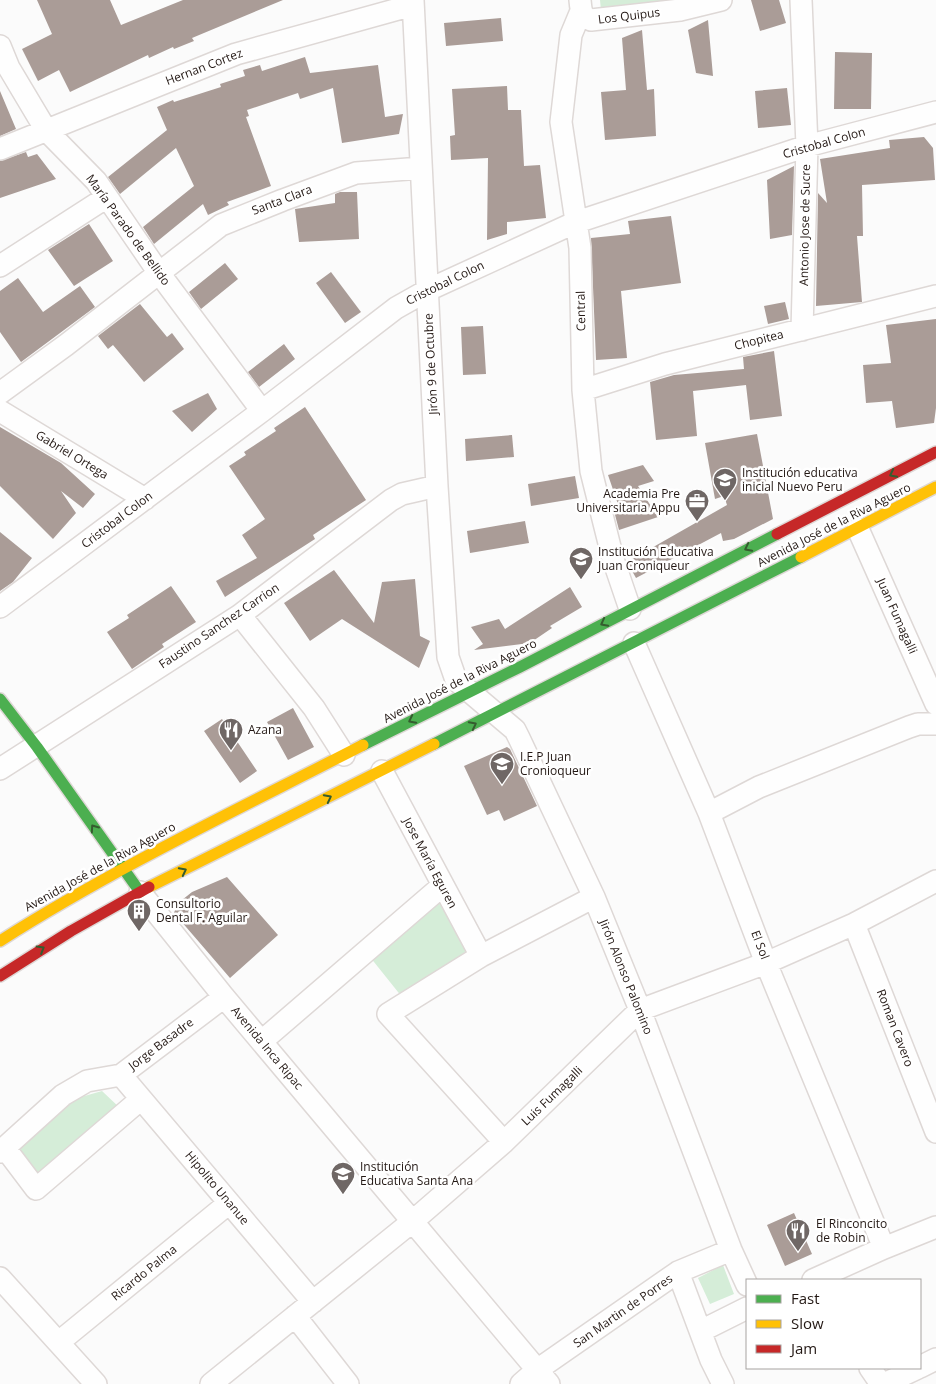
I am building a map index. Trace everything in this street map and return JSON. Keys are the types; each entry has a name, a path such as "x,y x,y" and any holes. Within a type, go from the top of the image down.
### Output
{"main road":[{"name":"Avenida José de la Riva Aguero","path":"0,941 55,906 122,868 936,452"},
{"name":"Avenida José de la Riva Aguero","path":"0,976 71,931 140,892 495,714 858,529 936,487"},
{"name":"Avenida Inca Ripac","path":"0,699 37,747 140,892"}],"street":[{"name":"Los Quipus","path":"580,6 584,17 591,20 721,0"},
{"name":"Antonio Jose de Sucre","path":"802,0 807,146 802,330"},
{"name":"Hernan Cortez","path":"0,149 236,54 413,2"},
{"name":"Jirón 9 de Octubre","path":"413,2 448,657 456,680 469,692"},
{"name":"Central","path":"580,6 571,35 561,122 574,223 580,248 583,390 591,471 612,559 630,609"},
{"name":"María Parado de Bellido","path":"0,46 9,68 46,130 96,181 159,273 262,411"},
{"name":"Cristobal Colon","path":"0,607 396,308 428,290 574,223 807,146 936,112"},
{"name":"Santa Clara","path":"0,393 66,345 221,225 356,173 422,168"},
{"path":"0,266 107,197"},
{"name":"Chopitea","path":"583,390 665,364 936,296"},
{"name":"Gabriel Ortega","path":"0,412 145,499"},
{"name":"Faustino Sanchez Carrion","path":"0,769 240,615 391,500 402,494 438,486"},
{"name":"Juan Fumagalli","path":"858,529 936,704"},
{"path":"240,615 314,708 344,755"},
{"name":"El Sol","path":"634,643 709,813 766,963 884,1248"},
{"name":"Jirón Alonso Palomino","path":"469,692 515,730 594,897 640,1010 731,1250 746,1283"},
{"path":"709,813 759,788 909,727 918,724 936,724"},
{"name":"Jose María Eguren","path":"382,771 480,956"},
{"name":"Luis Fumagalli","path":"211,1384 412,1221 504,1142 640,1010 766,963 854,924 936,881"},
{"path":"262,1041 442,886"},
{"name":"Avenida Inca Ripac","path":"140,892 224,997 412,1221 536,1379"},
{"path":"504,1142 388,1014 480,956 594,897"},
{"name":"Roman Cavero","path":"854,924 936,1132"},
{"name":"Jorge Basadre","path":"2,1150 63,1095 87,1081 121,1075 224,997"},
{"name":"Hipolito Unanue","path":"121,1075 313,1302"},
{"path":"2,1150 36,1189 141,1099"},
{"name":"Ricardo Palma","path":"59,1342 230,1203"},
{"path":"815,1279 936,1227"},
{"name":"San Martin de Porres","path":"536,1379 678,1272 731,1250"},
{"path":"678,1272 711,1360 723,1384"},
{"path":"0,1278 96,1384"},
{"path":"701,1331 746,1308"},
{"path":"295,1316 348,1384"},
{"path":"921,1366 936,1359"},
{"path":"871,1369 883,1384 915,1369"}],"green space":[{"path":"600,0 673,0 674,7 601,10"},
{"path":"438,901 468,950 402,997 370,957"},
{"path":"102,1091 121,1109 36,1182 14,1152 74,1099"},
{"path":"723,1265 734,1294 710,1304 698,1278"}],"building":[{"path":"37,0 110,0 121,25 183,0 283,0 192,38 194,41 174,49 173,47 149,58 148,55 70,92 59,70 38,81 22,49 52,34"},
{"path":"751,0 779,0 786,23 760,31"},
{"path":"501,18 503,41 446,46 444,23"},
{"path":"708,20 713,76 696,73 688,30"},
{"path":"642,30 647,90 654,89 656,136 605,140 601,92 626,90 622,38"},
{"path":"835,52 872,53 871,109 834,109"},
{"path":"305,57 310,73 378,65 385,117 403,114 399,134 342,143 333,88 300,99 298,93 247,110 249,116 246,117 271,186 227,202 229,205 208,215 203,204 154,244 143,227 194,186 176,148 120,194 108,177 167,130 157,107 173,100 174,102 221,87 220,84 245,76 243,70 260,65 262,71"},
{"path":"507,86 508,110 521,110 524,166 540,165 546,218 507,222 507,234 487,240 488,158 451,160 450,136 455,135 452,89"},
{"path":"787,88 791,125 758,128 755,91"},
{"path":"0,91 16,129 0,136"},
{"path":"924,137 933,148 935,180 862,185 863,236 857,236 862,302 816,306 818,193 827,203 820,159 890,148 889,140"},
{"path":"26,152 28,157 37,154 56,179 0,198 0,161"},
{"path":"794,166 792,235 770,239 767,180"},
{"path":"340,192 357,192 359,239 299,242 295,209 335,203 335,194"},
{"path":"671,216 681,283 621,291 627,358 596,360 591,238 630,234 628,221"},
{"path":"89,224 113,261 74,286 48,250"},
{"path":"225,263 238,279 201,309 189,292"},
{"path":"331,272 361,312 345,323 316,283"},
{"path":"18,278 43,312 80,286 95,307 21,362 0,332 0,291"},
{"path":"785,302 789,319 768,324 764,306"},
{"path":"140,304 167,337 172,333 184,349 144,382 113,345 108,349 98,336"},
{"path":"936,319 936,408 934,423 896,428 892,401 866,403 863,365 891,363 886,325"},
{"path":"483,326 486,374 463,375 461,327"},
{"path":"284,344 295,359 259,387 248,372"},
{"path":"774,351 782,416 750,420 746,385 693,391 697,436 656,440 650,382 674,375 744,369 743,357"},
{"path":"208,393 217,409 192,432 172,411"},
{"path":"305,407 366,500 313,535 315,539 225,597 216,581 257,558 242,535 265,519 229,466 246,455 244,452 276,431 274,428"},
{"path":"0,427 61,463 95,494 83,508 61,491 76,513 53,539 0,486"},
{"path":"757,434 773,519 734,539 723,541 721,533 636,578 627,562 727,505 724,496 715,499 705,443"},
{"path":"512,435 514,457 466,461 465,439"},
{"path":"643,465 654,481 638,486 658,517 619,530 614,511 620,510 608,475"},
{"path":"575,476 579,498 531,506 528,484"},
{"path":"525,521 529,543 470,553 467,531"},
{"path":"0,532 32,558 13,582 0,591"},
{"path":"334,570 374,623 382,582 415,579 420,636 430,641 419,668 342,619 310,641 284,603"},
{"path":"171,586 196,622 162,644 164,647 132,669 107,632 129,618 127,615"},
{"path":"570,587 582,607 550,626 552,628 530,643 474,650 483,644 471,627 499,619 505,629"},
{"path":"293,708 314,747 288,760 267,722"},
{"name":"Azana","path":"222,719 257,771 240,783 204,731"},
{"name":"I.E.P Juan Cronioqueur","path":"507,747 510,749 537,806 504,821 499,810 487,815 464,766"},
{"path":"227,877 278,935 230,978 174,913 177,904 192,892"},
{"path":"794,1213 812,1254 785,1266 767,1225"}],"traffic: fast":[{"path":"363,745 520,667 777,534"},
{"path":"434,744 801,557"},
{"path":"0,699 37,747 140,892"}],"traffic: slow":[{"path":"801,557 936,487"},
{"path":"149,887 434,744"},
{"path":"0,941 88,888 134,863 363,745"}],"traffic: jam":[{"path":"777,534 936,452"},
{"path":"0,976 71,931 149,887"}],"place":[{"name":"Institución educativa inicial Nuevo Peru","path":"725,501"},
{"name":"Academia Pre Universitaria Appu","path":"697,522"},
{"name":"Institución Educativa Juan Croniqueur","path":"581,580"},
{"name":"Azana","path":"231,751"},
{"name":"I.E.P Juan Cronioqueur","path":"502,785"},
{"name":"Consultorio Dental F. Aguilar","path":"139,932"},
{"name":"Institución Educativa Santa Ana","path":"343,1195"},
{"name":"El Rinconcito de Robin","path":"798,1252"}]}
